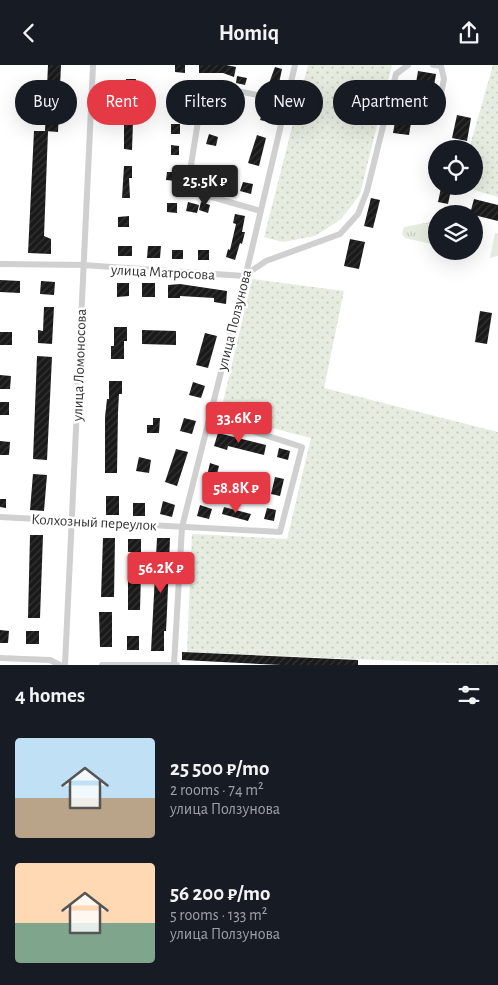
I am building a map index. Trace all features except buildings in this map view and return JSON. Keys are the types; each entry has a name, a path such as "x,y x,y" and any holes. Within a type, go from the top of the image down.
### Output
{"street":[{"name":"улица Ломоносова","path":"65,665 93,65"},
{"name":"улица Ползунова","path":"291,80 295,65"},
{"path":"244,276 266,261 340,234 358,214 367,191 396,74 408,65"},
{"path":"433,65 441,67 444,80"},
{"path":"255,95 204,84 187,190 261,211"},
{"name":"улица Ползунова","path":"175,665 182,527 250,257 281,125"},
{"path":"250,257 266,261"},
{"name":"улица Матросова","path":"0,264 83,265 244,276"},
{"name":"Колхозный переулок","path":"0,517 280,532 302,447 209,417"},
{"path":"0,658 50,660 60,665"},
{"path":"102,665 175,665"}],"green space":[{"path":"308,65 392,65 388,80 333,80 333,125 377,125 360,194 340,220 315,236 283,242 264,237 293,125 323,125 323,80 304,80"},
{"path":"493,65 498,65 498,197 483,193 483,140 472,140"},
{"path":"428,222 428,243 405,238 402,234 404,227"},
{"path":"495,233 498,234 498,256 490,258"},
{"path":"252,279 344,291 324,388 498,432 498,665 187,652 192,534 287,539 311,438 220,415"}]}
